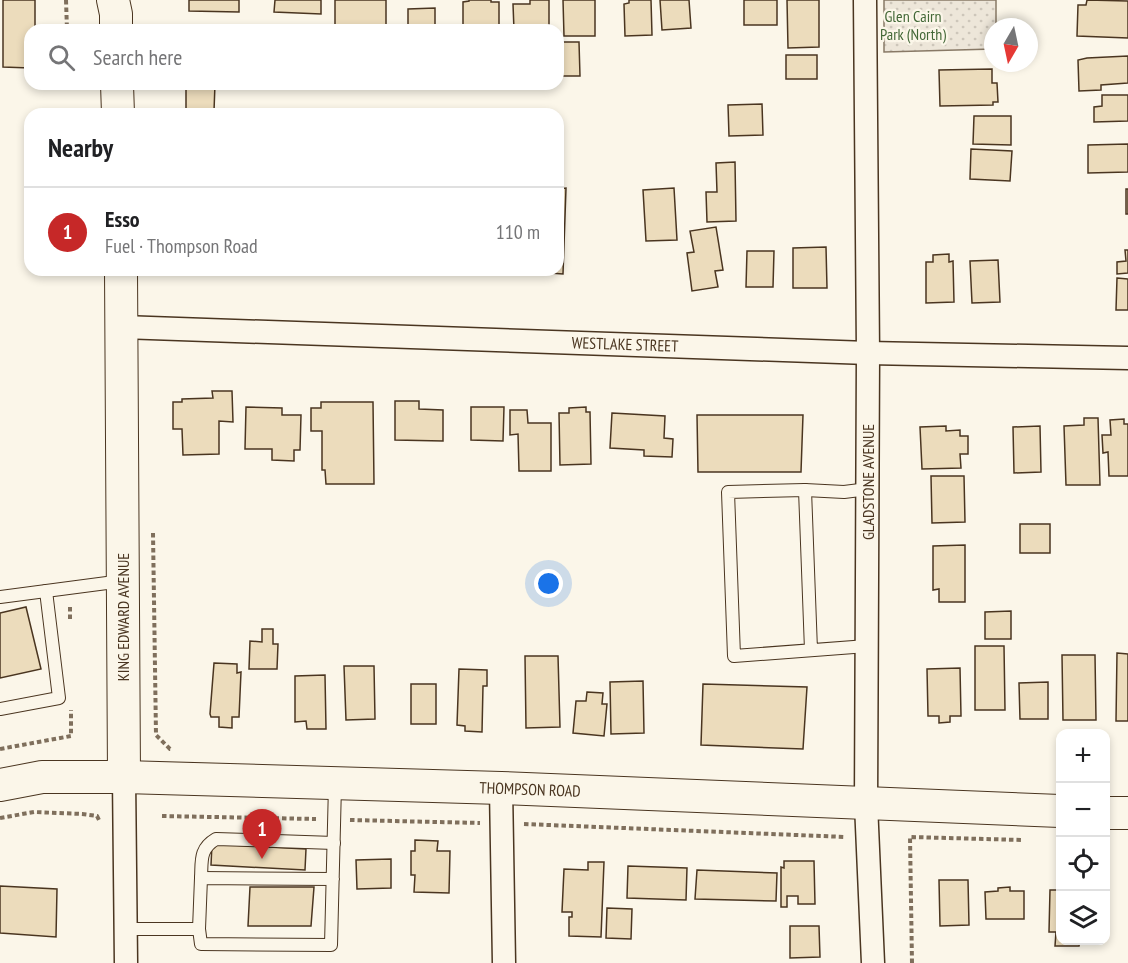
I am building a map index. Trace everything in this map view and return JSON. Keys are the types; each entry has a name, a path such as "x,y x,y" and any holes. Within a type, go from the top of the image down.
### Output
{"street":[{"path":"113,0 116,24"},
{"name":"GLADSTONE AVENUE","path":"865,0 868,353 866,804 873,963"},
{"path":"117,90 118,108"},
{"name":"KING EDWARD AVENUE","path":"121,276 126,963"},
{"name":"WESTLAKE STREET","path":"122,327 868,353 1128,358"},
{"name":"THOMPSON ROAD","path":"0,785 42,777 124,777 501,788 1056,811"},
{"path":"501,788 504,963"},
{"path":"1110,813 1128,813"}],"lane":[{"path":"867,646 734,656 728,492 805,490 844,492 868,489"},
{"path":"805,490 811,651"},
{"path":"0,597 123,581"},
{"path":"0,709 59,698 46,591"},
{"path":"334,843 284,845 216,839 213,841 202,853 199,929 201,944 331,945 334,843 335,783"},
{"path":"225,879 233,866"},
{"path":"201,878 225,879 266,874 333,879"},
{"path":"126,929 199,929"}],"path":[{"path":"66,0 67,24"},
{"path":"153,523 156,735"},
{"path":"0,818 34,812 97,816"},
{"path":"529,824 850,837"},
{"path":"912,963 910,837 1026,840"}],"green space":[{"name":"Glen Cairn Park (North)","path":"884,0 996,0 996,18 984,18 984,49 884,52"}],"building":[{"path":"3,0 35,0 35,24 24,24 24,68 3,67"},
{"path":"189,0 239,0 239,12 189,11"},
{"path":"275,0 321,0 321,14 274,12"},
{"path":"335,0 386,0 386,24 335,24"},
{"path":"530,0 549,0 549,24 514,24 513,4 530,4"},
{"path":"563,0 595,0 595,36 564,36"},
{"path":"629,0 651,0 652,35 625,36 624,4 629,3"},
{"path":"660,0 689,0 691,28 662,30"},
{"path":"744,0 777,0 777,25 744,25"},
{"path":"787,0 819,0 819,47 788,48"},
{"path":"1087,0 1128,1 1128,38 1077,36 1078,5 1086,5"},
{"path":"463,2 499,2 499,24 463,24"},
{"path":"435,8 435,24 408,24 408,9"},
{"path":"564,42 579,42 580,76 564,76"},
{"path":"786,55 817,55 817,79 786,79"},
{"path":"1128,56 1128,83 1101,85 1101,90 1079,91 1078,60"},
{"path":"984,69 984,72 992,72 992,83 997,83 998,102 993,102 993,105 940,106 939,70"},
{"path":"186,90 215,90 214,108 186,108"},
{"path":"1102,95 1128,95 1128,121 1094,122 1094,107 1102,106"},
{"path":"762,104 763,135 729,136 728,105"},
{"path":"974,116 1011,116 1011,145 973,144"},
{"path":"1128,144 1128,172 1088,173 1088,145"},
{"path":"971,149 1012,151 1010,181 970,179"},
{"path":"735,162 736,221 707,222 706,192 717,192 716,163"},
{"path":"564,188 566,188 564,245"},
{"path":"674,188 677,240 646,241 643,190"},
{"path":"1126,189 1128,189 1128,214 1126,214"},
{"path":"716,227 723,270 715,271 718,287 692,291 687,253 694,252 690,231"},
{"path":"826,247 827,288 793,288 793,248"},
{"path":"1125,250 1128,250 1128,273 1117,274 1117,262 1126,261"},
{"path":"747,251 774,251 773,287 746,287"},
{"path":"949,254 949,262 953,261 954,302 926,303 926,262 933,262 933,255"},
{"path":"998,260 1000,302 972,303 970,261"},
{"path":"1117,278 1128,279 1128,310 1116,310"},
{"path":"212,391 232,391 233,422 219,421 219,454 183,455 182,429 173,429 173,402 182,402 182,399 213,398"},
{"path":"395,401 419,401 419,409 443,410 443,441 395,440"},
{"path":"321,402 373,402 374,484 326,484 325,470 322,470 322,431 311,431 311,408 321,408"},
{"path":"246,407 282,408 282,415 301,415 300,450 294,450 294,461 272,460 272,449 245,449"},
{"path":"471,407 504,407 503,441 471,440"},
{"path":"586,407 586,412 590,412 591,464 560,465 559,413 569,413 569,408"},
{"path":"510,410 527,410 528,423 551,423 551,471 519,471 518,434 510,435"},
{"path":"612,413 665,416 664,438 673,439 672,457 644,456 644,450 610,448"},
{"path":"697,415 803,415 801,472 698,472"},
{"path":"1084,418 1098,418 1100,485 1066,485 1064,426 1084,425"},
{"path":"1124,419 1124,424 1128,424 1128,476 1109,476 1108,452 1103,453 1102,435 1111,435 1110,420"},
{"path":"946,426 946,431 960,430 960,436 968,436 968,454 960,454 961,468 922,469 920,427"},
{"path":"1040,426 1041,472 1014,473 1013,427"},
{"path":"931,476 964,476 965,522 932,523"},
{"path":"1020,524 1050,524 1050,553 1020,553"},
{"path":"965,545 965,602 939,602 939,589 933,590 933,546"},
{"path":"26,607 41,669 0,678 0,613"},
{"path":"1011,611 1011,639 985,639 985,612"},
{"path":"262,629 273,629 273,644 278,644 277,669 249,669 250,641 262,642"},
{"path":"975,646 1004,646 1005,710 975,710"},
{"path":"1117,653 1128,654 1128,721 1116,721"},
{"path":"1062,655 1095,655 1096,720 1063,720"},
{"path":"525,656 558,656 560,727 526,728"},
{"path":"214,663 237,664 237,673 241,672 239,717 232,717 232,728 219,727 219,717 211,717 210,714"},
{"path":"344,666 374,666 375,719 346,720"},
{"path":"960,668 961,716 950,716 950,722 939,723 939,716 928,716 927,669"},
{"path":"459,669 487,670 487,686 483,686 482,732 465,731 465,726 457,725"},
{"path":"325,675 326,729 307,729 306,721 295,722 295,676"},
{"path":"643,681 644,733 611,734 610,682"},
{"path":"1048,682 1048,719 1020,719 1019,683"},
{"path":"411,684 436,684 436,724 411,724"},
{"path":"703,684 807,687 803,749 701,745"},
{"path":"587,692 603,693 602,704 607,704 604,736 573,733 576,701 586,701"},
{"path":"415,840 438,841 437,851 450,851 449,893 414,892 415,875 411,875 411,851 415,851"},
{"path":"212,844 306,849 305,870 211,865"},
{"path":"391,859 391,888 357,889 356,860"},
{"path":"784,861 814,861 815,904 798,904 798,896 787,896 787,907 781,907 781,867 784,868"},
{"path":"588,862 604,862 601,937 569,936 569,917 572,917 572,912 562,912 564,869 588,870"},
{"path":"628,866 687,868 686,900 627,898"},
{"path":"697,870 777,873 776,901 695,899"},
{"path":"939,880 968,880 969,925 940,926"},
{"path":"0,886 57,889 56,937 0,933"},
{"path":"250,887 314,887 311,926 248,926"},
{"path":"1010,887 1010,891 1024,891 1024,919 986,919 985,892"},
{"path":"1050,890 1056,890 1056,932 1049,932"},
{"path":"607,908 632,909 631,939 606,938"},
{"path":"790,926 819,926 820,957 790,958"},
{"path":"1056,932 1056,945 1079,945 1079,946 1055,946"}],"place":[{"name":"Esso","path":"262,859"}]}
